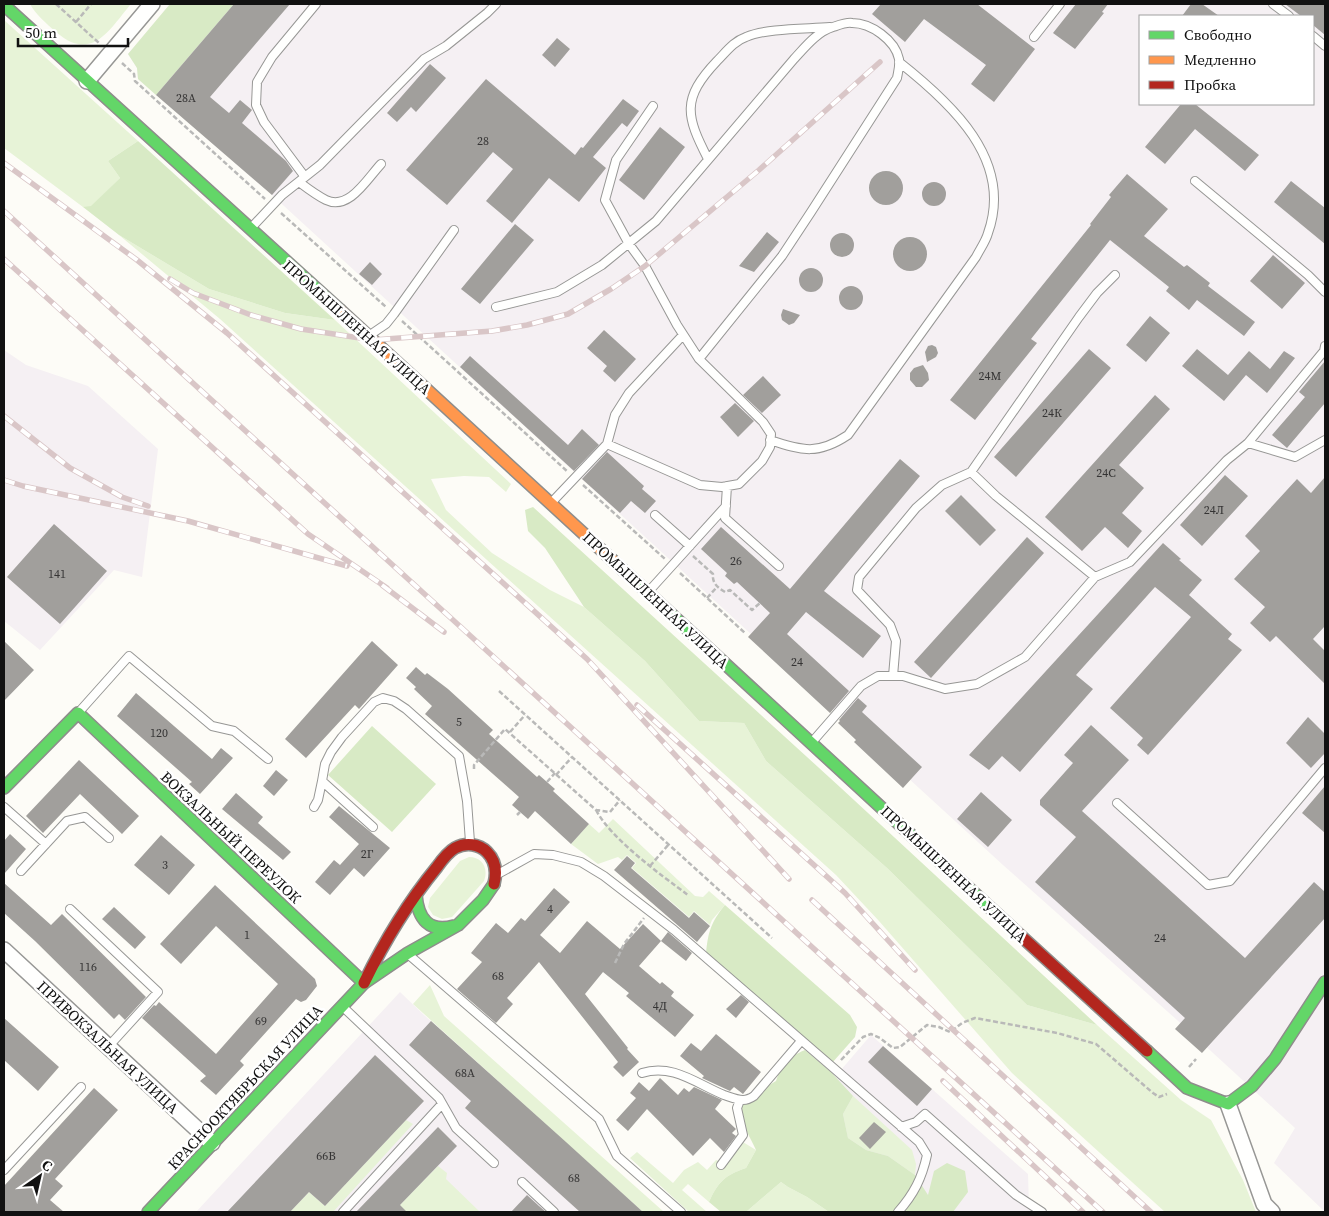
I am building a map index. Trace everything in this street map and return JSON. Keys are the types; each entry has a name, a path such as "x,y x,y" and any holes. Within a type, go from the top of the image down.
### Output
{"main road":[{"name":"ПРОМЫШЛЕННАЯ УЛИЦА","path":"4,5 369,337 1187,1088 1228,1104"},
{"path":"4,788 78,713"},
{"name":"ВОКЗАЛЬНЫЙ ПЕРЕУЛОК","path":"78,713 364,983"},
{"path":"470,844 479,846 493,857 497,875 494,884 465,919 408,953 364,983 374,962 420,887 453,849 461,845 470,844"},
{"path":"416,895 416,905 424,921 441,929 454,926"},
{"path":"1228,1104 1252,1086 1275,1059 1325,982"},
{"name":"КРАСНООКТЯБРЬСКАЯ УЛИЦА","path":"148,1212 364,983"}],"street":[{"path":"87,81 152,4"},
{"name":"ПРИВОКЗАЛЬНАЯ УЛИЦА","path":"4,950 212,1143"},
{"path":"1228,1104 1265,1210"}],"lane":[{"path":"316,4 272,57 257,82 256,104 264,122 302,180 326,200 336,203 350,199 380,164"},
{"path":"250,229 320,165 424,59 446,46 488,13 496,4"},
{"path":"1034,37 1060,4"},
{"path":"1273,4 1288,15"},
{"path":"699,359 782,256 897,78 900,69 899,58 893,47 883,35 868,26 852,22 832,27 761,33 746,37 733,45 712,67 696,88 690,103 693,125 708,160"},
{"path":"496,307 557,292 602,265 629,244 656,221 814,37 832,27"},
{"path":"1314,37 1325,46"},
{"path":"770,440 793,448 814,450 833,446 848,435 976,257 988,234 995,204 994,185 990,167 980,147 966,126 942,100 899,62"},
{"path":"607,444 700,485 727,486 739,484 748,477 762,461 770,447 771,434 763,422 699,359 645,266 629,244 605,200 616,160 653,106"},
{"path":"1196,181 1308,275 1325,292"},
{"path":"369,337 386,324 394,314 454,230"},
{"path":"893,676 896,641 890,625 857,590 859,577 916,508 942,485 971,472 1096,293 1115,276"},
{"path":"551,504 607,444 615,415 629,393 684,335"},
{"path":"811,743 862,686 878,676 903,676 946,689 977,684 1025,657 1095,578 1130,562 1227,460 1248,443 1324,351 1325,346"},
{"path":"1248,443 1295,457 1325,440"},
{"path":"971,472 996,496 1095,578"},
{"path":"727,486 724,518 779,566"},
{"path":"648,593 726,506"},
{"path":"655,515 688,548"},
{"path":"78,713 129,656 212,726 234,731 268,759"},
{"path":"314,808 318,800 325,764 331,752 374,702 383,698 394,701 406,709 458,756 467,801 470,844"},
{"path":"1117,803 1208,885 1230,881 1325,768"},
{"path":"322,781 373,826"},
{"path":"4,807 46,844"},
{"path":"21,871 66,822 85,817 109,838"},
{"path":"497,875 534,854 553,855 581,862 604,876 681,937 919,1142 927,1155 923,1174 910,1199 898,1212"},
{"path":"70,909 158,992 108,1047"},
{"path":"408,953 599,1120 617,1156 681,1212"},
{"path":"342,1006 439,1098 456,1128 494,1163"},
{"path":"642,1073 652,1070 672,1071 718,1092 744,1100 754,1096 801,1041"},
{"path":"4,1170 81,1088"},
{"path":"721,1165 742,1135 737,1108 740,1100"},
{"path":"343,1212 442,1104"},
{"path":"900,1127 916,1122 925,1114 1016,1195 1042,1212"},
{"path":"522,1182 554,1212"}],"path":[{"path":"56,4 134,74 134,81 403,322"},
{"path":"76,22 91,4"},
{"path":"688,548 713,574 713,580 717,587 725,592 730,590 752,610 760,603"},
{"path":"707,598 717,587"},
{"path":"499,690 772,938"},
{"path":"510,732 526,714"},
{"path":"474,773 474,765 506,728 596,810 605,825 650,866 688,895"},
{"path":"547,782 572,757"},
{"path":"596,810 610,812 620,800"},
{"path":"650,866 669,844"},
{"path":"615,963 624,944 649,911"},
{"path":"833,1068 856,1043 871,1034 893,1048 902,1045 927,1025 940,1027 950,1032 962,1023 975,1018 1057,1033 1096,1044 1159,1098 1165,1096 1196,1059"}],"shaded area":[{"path":"170,4 1325,4 1325,1212 1274,1163 1295,1128 1003,865 272,195 138,79 137,68 128,54"},
{"path":"4,350 26,365 88,386 158,449 142,577 114,570 40,650 4,621"},
{"path":"400,992 424,1015 643,1212 196,1212"},
{"path":"871,1035 1028,1174 1029,1207 1035,1212 834,1212 834,1078"}],"green space":[{"path":"30,4 131,4 115,24 99,39 90,44 80,44 69,41 56,32 38,15"},
{"path":"170,4 234,4 156,95 138,79 137,68 128,54"},
{"path":"4,20 138,141 108,161 120,178 91,207 83,207 4,148"},
{"path":"138,141 335,320 285,313 209,289 119,235 83,207 91,206 120,178 108,161"},
{"path":"119,235 209,289 285,313 335,320 511,484 506,492 489,477 464,476 431,479 446,510 492,553 550,590 584,607 645,661 699,721 744,723 766,761 887,868 1027,1005 1097,1025 1181,1100 1211,1120 1243,1180 1256,1212 1165,1212 1012,1073 879,921 836,875 220,319"},
{"path":"533,507 1097,1025 1027,1005 887,868 766,761 744,723 699,721 645,661 584,607 545,548 528,531 525,510"},
{"path":"372,726 436,784 392,832 328,775"},
{"path":"613,819 695,896 703,897 709,891 725,905 710,925 694,911 689,917 632,868 636,863 627,855 622,860 618,857 598,864 571,844 589,824 599,833"},
{"path":"469,857 478,859 483,864 486,872 484,881 452,917 442,919 433,915 428,907 430,898 460,861"},
{"path":"725,905 850,1015 857,1027 855,1037 832,1063 706,954 711,928"},
{"path":"430,985 444,1016 664,1212 643,1212 413,1004"},
{"path":"805,1050 831,1072 853,1096 843,1114 848,1138 866,1150 888,1156 915,1175 928,1195 934,1171 947,1163 965,1171 968,1192 953,1212 829,1212 781,1182 746,1212 721,1212 709,1202 723,1180 733,1173 746,1168 756,1150 743,1122 742,1104 753,1099 776,1081 786,1062 794,1055"},
{"path":"853,1096 912,1150 916,1164 915,1175 888,1156 866,1150 848,1138 843,1114"},
{"path":"406,1120 413,1124 333,1212 290,1212 309,1192 325,1206"},
{"path":"738,1139 756,1150 746,1168 733,1173 719,1184 709,1202 688,1184 682,1190 707,1212 689,1212 630,1158 637,1152 673,1183 684,1170 698,1162 707,1170 716,1160 719,1161"},
{"path":"438,1166 447,1173 446,1179 480,1212 393,1212"},
{"path":"781,1182 807,1197 829,1212 746,1212"}],"building":[{"path":"234,4 290,4 210,97 229,113 240,100 252,110 242,123 286,161 293,171 272,195 156,95"},
{"path":"881,4 977,4 1035,49 994,102 971,84 986,65 924,19 905,42 872,14"},
{"path":"1076,4 1108,4 1102,12 1104,13 1075,49 1053,33"},
{"path":"1191,4 1202,4 1218,15 1183,15"},
{"path":"1285,4 1325,4 1325,35 1314,26 1314,15 1300,15"},
{"path":"557,38 570,49 555,67 542,55"},
{"path":"430,64 446,78 416,112 411,107 397,122 387,113"},
{"path":"486,79 575,155 581,147 583,148 623,99 639,111 627,127 622,123 593,157 606,168 579,202 549,178 512,223 486,201 513,169 493,152 447,205 406,170"},
{"path":"1180,105 1196,105 1259,155 1245,171 1195,129 1165,164 1145,147"},
{"path":"660,127 685,147 644,200 619,180"},
{"path":"886,171 893,172 898,176 902,181 902,195 898,200 893,204 886,205 879,204 874,200 870,195 869,188 870,181 874,176 879,172"},
{"path":"1127,174 1168,209 1144,236 1184,267 1187,265 1210,283 1208,286 1255,322 1244,336 1197,300 1189,310 1166,291 1169,287 1110,240 1031,339 1037,343 975,420 950,400 1091,225 1111,197 1109,195"},
{"path":"1291,181 1325,208 1325,244 1274,202"},
{"path":"934,182 943,185 946,194 943,203 934,206 925,203 922,194 925,185"},
{"path":"515,224 534,240 480,304 461,289"},
{"path":"767,232 779,242 754,272 739,266"},
{"path":"842,233 851,236 854,245 851,254 842,257 833,254 830,245 833,236"},
{"path":"910,237 917,238 922,242 926,247 926,261 922,266 917,270 910,271 903,270 898,266 894,261 893,254 894,247 898,242 903,238"},
{"path":"1273,255 1305,283 1282,309 1250,281"},
{"path":"370,262 382,274 372,285 359,274"},
{"path":"811,268 820,271 823,280 820,289 811,292 802,289 799,280 802,271"},
{"path":"851,286 860,289 863,298 860,307 851,310 842,307 839,298 842,289"},
{"path":"783,309 800,315 794,323 789,325 782,320"},
{"path":"1150,316 1170,333 1146,362 1126,345"},
{"path":"604,330 636,359 615,382 603,371 607,366 587,348"},
{"path":"928,346 936,347 938,353 936,357 927,362 925,352"},
{"path":"1089,349 1111,368 1016,477 994,457"},
{"path":"1197,349 1228,375 1249,351 1270,369 1284,351 1295,358 1267,393 1246,375 1224,401 1182,366"},
{"path":"470,356 568,445 582,429 599,445 574,471 460,367"},
{"path":"1325,361 1325,403 1287,448 1272,435 1305,397 1299,392"},
{"path":"923,365 928,373 929,380 922,387 916,387 910,380 910,373 914,368"},
{"path":"763,376 781,395 762,413 743,395"},
{"path":"1155,395 1170,409 1119,465 1144,488 1122,513 1142,531 1128,548 1105,527 1082,551 1045,517"},
{"path":"735,403 754,421 738,437 720,417"},
{"path":"607,452 644,486 642,489 656,501 645,513 631,501 620,513 582,479"},
{"path":"900,459 920,476 824,591 881,636 863,658 806,612 787,634 849,691 830,713 748,637 770,613 737,582 734,584 725,576 727,573 701,549 721,527 790,589"},
{"path":"1225,475 1248,496 1202,546 1180,525"},
{"path":"1325,477 1325,626 1313,639 1325,651 1325,684 1276,636 1270,642 1250,623 1265,607 1234,579 1260,551 1245,536 1297,479 1311,493"},
{"path":"961,495 996,530 980,546 945,511"},
{"path":"54,524 107,571 60,624 7,577"},
{"path":"1027,537 1044,553 931,678 914,662"},
{"path":"1163,543 1202,580 1189,595 1232,634 1228,639 1242,650 1148,755 1137,745 1143,738 1110,708 1191,617 1155,587 1076,675 1093,689 1020,772 1002,756 989,770 969,755"},
{"path":"4,641 34,670 4,701"},
{"path":"372,641 398,665 359,709 355,705 306,758 285,739"},
{"path":"416,667 448,689 493,730 489,734 537,777 539,775 555,789 553,791 589,824 571,844 535,811 528,819 512,805 519,797 425,714 432,706 414,689 416,687 406,678"},
{"path":"136,693 212,759 221,748 233,758 200,794 189,784 192,782 117,716"},
{"path":"858,698 867,706 862,712 922,767 903,788 854,742 856,740 838,723"},
{"path":"1308,717 1325,734 1325,753 1311,768 1286,743"},
{"path":"1091,725 1129,760 1082,811 1245,958 1314,882 1325,892 1325,918 1202,1053 1175,1029 1185,1018 1035,882 1076,837 1040,805 1040,800 1073,763 1064,755"},
{"path":"79,760 139,816 122,834 80,794 43,833 26,816"},
{"path":"276,770 288,780 274,796 263,786"},
{"path":"1325,786 1325,833 1302,813"},
{"path":"981,792 1012,820 988,847 957,819"},
{"path":"236,793 263,817 258,823 291,852 283,860 222,809"},
{"path":"339,806 390,848 364,877 354,868 330,895 315,882 334,860 340,865 359,844 329,817"},
{"path":"10,834 26,849 4,874 4,841"},
{"path":"161,835 195,865 169,895 134,865"},
{"path":"627,856 635,863 631,868 689,918 694,912 710,926 697,942 614,870"},
{"path":"4,883 51,925 62,914 146,997 125,1020 119,1014 114,1019 4,913"},
{"path":"215,885 315,979 317,986 306,1000 301,1002 296,999 240,1061 244,1065 216,1095 200,1081 206,1076 142,1018 159,1002 216,1054 278,984 216,926 181,964 160,944"},
{"path":"554,888 570,902 540,935 560,953 587,921 620,949 643,924 661,941 639,966 660,984 662,982 674,992 671,996 694,1015 675,1037 626,996 629,993 603,972 585,994 639,1062 623,1077 613,1067 618,1062 539,962 507,998 513,1004 496,1023 457,989 482,962 471,953 496,923 508,933 521,918 525,921"},
{"path":"114,907 146,937 135,949 102,919"},
{"path":"668,932 692,953 686,961 661,941"},
{"path":"741,995 749,1002 736,1018 726,1009"},
{"path":"4,1018 59,1067 38,1091 4,1060"},
{"path":"431,1021 643,1212 580,1212 465,1108 471,1101 409,1045"},
{"path":"716,1034 761,1072 743,1094 734,1087 730,1091 702,1078 704,1076 680,1056 691,1043 701,1051"},
{"path":"883,1046 932,1089 917,1106 868,1062"},
{"path":"375,1055 424,1101 325,1206 309,1192 290,1212 227,1212"},
{"path":"660,1078 678,1095 684,1088 689,1092 694,1087 722,1100 715,1109 736,1129 732,1133 736,1136 724,1152 710,1138 693,1156 647,1109 628,1131 616,1120 636,1098 630,1093 639,1082 649,1091"},
{"path":"94,1088 118,1110 55,1179 63,1186 50,1200 64,1212 4,1212 4,1186"},
{"path":"874,1122 886,1132 870,1149 859,1138"},
{"path":"438,1127 457,1146 400,1205 407,1212 356,1212"},
{"path":"527,1195 539,1206 546,1212 511,1212"}],"railway":[{"path":"170,279 193,293 251,315 301,329 373,340 492,331 527,325 568,314 611,289 645,266 759,170 880,62"},
{"path":"4,163 137,260 227,333 587,659 789,879"},
{"path":"4,211 1103,1212"},
{"path":"4,259 308,534 387,588"},
{"path":"4,416 70,468 122,497 148,506"},
{"path":"4,480 23,486 188,521 347,566"},
{"path":"382,585 444,632"},
{"path":"637,705 845,893 915,970"},
{"path":"812,900 1151,1212"},
{"path":"943,1081 1083,1212"}],"traffic: fast":[{"path":"4,5 340,310"},
{"path":"621,568 998,915"},
{"path":"4,788 78,713 364,983"},
{"path":"148,1212 364,983 408,953 458,925 483,900 494,884"},
{"path":"416,895 419,911 426,922 438,927 454,926"},
{"path":"1147,1051 1187,1088 1228,1104 1252,1086 1275,1059 1325,982"}],"traffic: slow":[{"path":"340,310 621,568"}],"traffic: jam":[{"path":"364,983 388,938 407,908 452,850 459,846 468,845 484,849 494,863 494,884"},
{"path":"998,915 1147,1051"}]}
